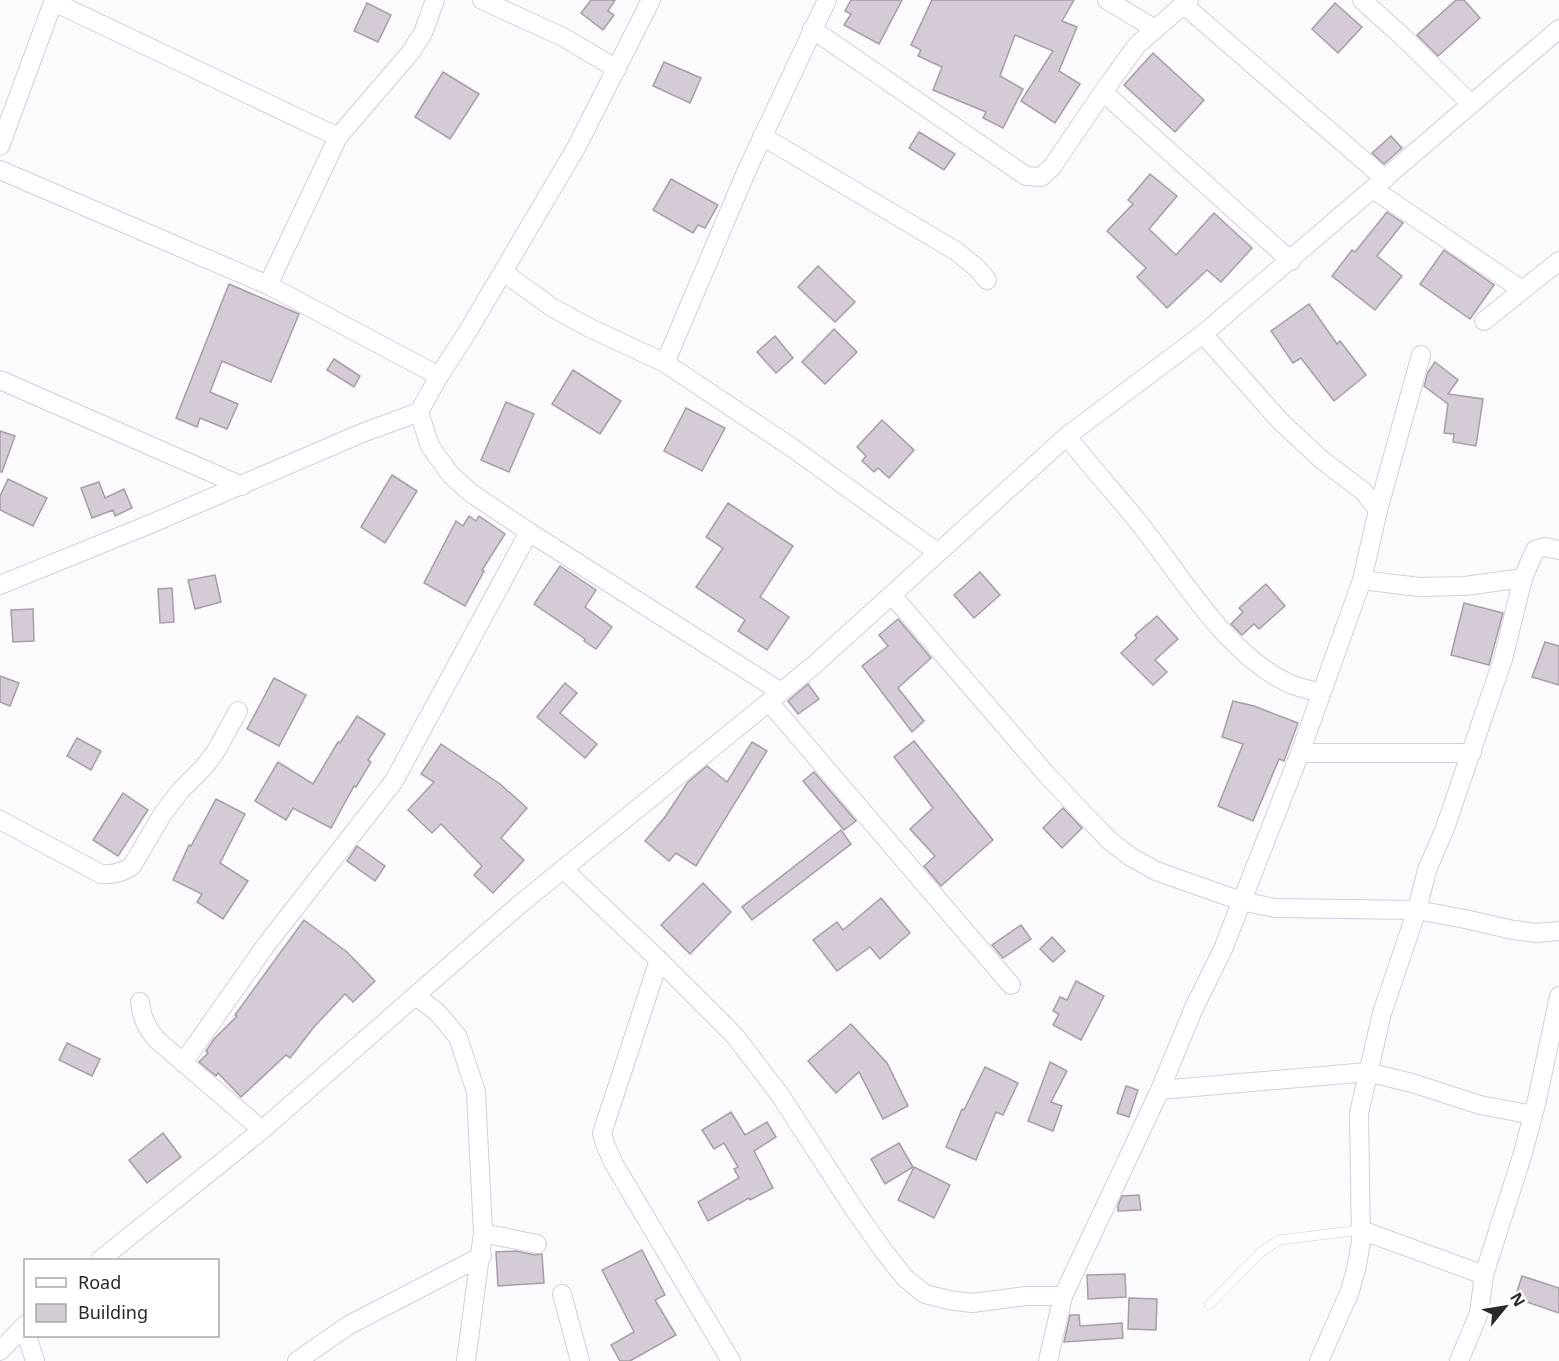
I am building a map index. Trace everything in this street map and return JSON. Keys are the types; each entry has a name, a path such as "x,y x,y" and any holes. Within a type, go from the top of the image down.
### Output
{"street":[{"path":"268,285 338,137 410,53 423,33 435,0"},
{"path":"482,0 563,37 617,69"},
{"path":"0,585 242,486 362,433 419,412 576,148 651,0"},
{"path":"665,363 762,136 827,0"},
{"path":"1107,0 1155,29"},
{"path":"1362,0 1471,104"},
{"path":"0,146 54,1 338,137"},
{"path":"812,29 1026,176 1041,177 1052,167 1137,45 1186,2 1379,184 1522,290"},
{"path":"101,1259 262,1130 459,956 563,869 813,666 1067,436 1203,334 1291,261 1559,29"},
{"path":"1103,92 1291,261"},
{"path":"762,136 956,251 978,268 987,280"},
{"path":"0,170 268,285 439,376"},
{"path":"1484,321 1559,261"},
{"path":"502,272 553,308 665,363 790,447 937,552"},
{"path":"1203,334 1280,421 1322,460 1363,491 1378,510"},
{"path":"1048,1361 1063,1296 1160,1090 1193,1010 1223,949 1300,753 1362,580 1378,510 1421,355"},
{"path":"0,380 242,486"},
{"path":"419,412 430,446 450,474 471,493 775,697 1011,985"},
{"path":"1067,436 1144,528 1199,603 1227,635 1258,664 1290,684 1321,693"},
{"path":"183,1063 266,945 394,781 529,532"},
{"path":"1319,1361 1350,1291 1357,1265 1360,1230 1359,1113 1382,1013 1417,910 1427,870 1445,828 1503,659 1523,578 1535,550 1544,547 1559,550"},
{"path":"1362,580 1419,587 1442,587 1523,578"},
{"path":"892,595 1047,775 1110,841 1155,871 1241,901 1275,908 1417,910 1513,930 1536,933 1559,931"},
{"path":"0,820 101,874 112,875 125,871 132,866 162,815 180,791 205,766 216,751 238,711"},
{"path":"1300,753 1472,753"},
{"path":"563,869 735,1036 780,1095 883,1251 906,1278 925,1294 972,1303 1026,1296 1063,1296"},
{"path":"659,960 602,1133 614,1164 731,1361"},
{"path":"416,996 438,1013 458,1037 476,1092 483,1233 482,1256 466,1361"},
{"path":"1459,1361 1479,1313 1485,1275 1523,1154 1559,996"},
{"path":"140,1002 146,1028 157,1040 262,1130"},
{"path":"1160,1090 1367,1072 1412,1083 1480,1105 1533,1115"},
{"path":"1360,1230 1485,1275"},
{"path":"483,1233 537,1244"},
{"path":"297,1361 349,1326 482,1256"},
{"path":"562,1294 580,1361"},
{"path":"0,1351 24,1330"},
{"path":"28,1337 35,1361"}],"lane":[{"path":"1209,1305 1261,1252 1279,1240 1360,1230"}],"building":[{"path":"591,0 615,0 608,11 614,15 603,30 581,13"},
{"path":"851,0 902,0 879,44 844,25 851,14 845,11"},
{"path":"932,0 1074,0 1062,21 1077,27 1059,71 1080,84 1055,123 1021,101 1053,51 1015,35 1000,76 1023,89 1003,128 983,118 986,112 933,90 942,67 918,56 921,50 911,45"},
{"path":"1456,0 1464,0 1480,18 1438,56 1417,35"},
{"path":"367,3 391,15 378,42 354,31"},
{"path":"1335,3 1362,27 1338,53 1312,29"},
{"path":"1153,53 1204,100 1175,132 1124,85"},
{"path":"664,62 701,78 690,103 653,86"},
{"path":"443,72 479,94 450,139 415,117"},
{"path":"919,132 955,154 944,170 909,148"},
{"path":"1391,136 1402,148 1384,164 1372,153"},
{"path":"1150,174 1177,196 1149,229 1176,255 1214,213 1252,248 1221,282 1207,270 1167,308 1137,277 1146,268 1107,231 1133,204 1128,200"},
{"path":"671,179 718,205 705,228 698,225 693,233 653,210"},
{"path":"1387,212 1403,223 1377,256 1402,276 1375,310 1332,276 1352,250 1355,252"},
{"path":"1444,250 1494,285 1470,319 1420,284"},
{"path":"818,266 855,302 835,322 798,287"},
{"path":"229,284 299,314 271,382 222,361 210,392 238,404 227,429 200,418 197,427 176,418"},
{"path":"1309,304 1337,344 1340,341 1366,375 1334,401 1301,358 1293,363 1271,331"},
{"path":"834,329 857,352 825,384 802,362"},
{"path":"775,336 793,358 776,373 757,352"},
{"path":"334,359 360,376 354,387 327,370"},
{"path":"1435,362 1458,380 1448,394 1483,399 1476,446 1453,442 1454,434 1444,433 1448,404 1424,386 1428,372"},
{"path":"573,370 621,401 600,434 552,404"},
{"path":"506,402 534,414 509,472 481,460"},
{"path":"686,408 725,428 702,471 664,451"},
{"path":"882,420 914,450 889,478 878,468 874,472 862,461 866,456 857,447"},
{"path":"0,431 15,436 2,472 0,472"},
{"path":"392,475 417,491 385,543 361,527"},
{"path":"8,479 47,498 33,526 0,510 0,496"},
{"path":"99,482 105,498 124,489 132,508 115,516 113,510 92,518 81,488"},
{"path":"728,503 793,546 760,597 789,617 767,650 738,631 745,620 696,587 723,548 706,537"},
{"path":"469,516 476,521 479,516 505,534 482,570 484,571 465,606 424,583 456,521 463,526"},
{"path":"560,566 596,590 585,607 612,627 596,649 534,604"},
{"path":"980,572 1000,595 974,618 954,595"},
{"path":"215,575 221,602 195,609 188,580"},
{"path":"1266,584 1285,606 1259,629 1254,624 1242,635 1231,624 1243,612 1239,608"},
{"path":"172,588 174,622 160,623 158,589"},
{"path":"1464,603 1503,613 1489,665 1451,655"},
{"path":"33,609 34,641 13,642 11,610"},
{"path":"1157,616 1178,639 1155,660 1167,672 1153,685 1121,653 1137,638 1135,635"},
{"path":"898,619 931,658 898,688 924,721 912,732 862,666 888,646 879,635"},
{"path":"1545,642 1559,646 1559,685 1532,677"},
{"path":"0,676 19,683 10,706 0,702"},
{"path":"274,678 306,695 279,746 247,729"},
{"path":"565,683 577,693 560,713 597,744 585,758 537,717"},
{"path":"808,684 819,699 798,714 788,701"},
{"path":"1233,701 1254,706 1298,723 1284,761 1279,759 1253,821 1218,806 1243,744 1222,737"},
{"path":"357,716 385,734 368,760 371,762 356,787 354,786 331,828 293,808 286,820 255,801 278,762 313,784 338,742 340,743"},
{"path":"77,738 101,751 91,770 67,756"},
{"path":"914,741 993,840 941,886 924,866 935,856 910,829 933,808 894,757"},
{"path":"752,742 767,751 696,866 676,853 669,861 645,841 665,817 688,782 707,766 727,782"},
{"path":"441,744 500,784 527,808 501,838 524,860 493,893 474,875 482,866 441,824 432,833 408,810 434,782 421,774"},
{"path":"814,772 856,821 844,830 803,781"},
{"path":"123,793 148,810 118,856 93,840"},
{"path":"216,799 245,814 220,863 248,881 223,919 197,902 202,894 173,880 189,845 191,846"},
{"path":"1063,808 1082,828 1062,848 1043,828"},
{"path":"841,830 851,844 752,920 742,907"},
{"path":"357,846 385,866 375,881 347,861"},
{"path":"703,883 731,912 690,954 661,925"},
{"path":"881,898 910,933 880,959 870,947 837,971 813,940 837,922 843,930"},
{"path":"304,920 347,952 375,981 353,1002 345,994 314,1027 290,1058 286,1055 241,1097 218,1073 216,1076 199,1062 208,1053 206,1051 214,1039 237,1016 235,1015"},
{"path":"1021,925 1031,939 1003,958 992,945"},
{"path":"1052,937 1065,951 1053,962 1040,949"},
{"path":"1076,981 1104,996 1081,1040 1053,1025 1059,1014 1053,1011 1060,997 1067,1000"},
{"path":"851,1024 887,1063 908,1106 883,1119 859,1072 836,1093 808,1061"},
{"path":"67,1043 100,1059 92,1076 59,1060"},
{"path":"1050,1062 1067,1071 1051,1102 1062,1106 1053,1131 1028,1121"},
{"path":"985,1067 1018,1083 1003,1115 996,1112 976,1160 946,1147 962,1109 964,1110"},
{"path":"1126,1086 1138,1090 1129,1117 1117,1113"},
{"path":"731,1112 745,1135 767,1122 776,1137 754,1151 773,1188 750,1200 749,1198 708,1221 698,1202 739,1178 734,1169 738,1167 724,1143 714,1149 702,1130"},
{"path":"163,1133 181,1157 147,1183 129,1160"},
{"path":"899,1143 913,1167 885,1184 871,1159"},
{"path":"914,1167 950,1185 934,1218 898,1200"},
{"path":"1139,1195 1141,1210 1118,1211 1122,1196"},
{"path":"642,1250 665,1295 655,1300 676,1335 630,1361 620,1361 611,1345 634,1332 602,1270"},
{"path":"516,1251 542,1254 544,1283 498,1286 496,1252"},
{"path":"1125,1274 1126,1297 1088,1299 1087,1275"},
{"path":"1522,1276 1559,1288 1559,1313 1515,1298"},
{"path":"1129,1298 1157,1299 1156,1330 1128,1329"},
{"path":"1070,1315 1079,1315 1080,1326 1122,1323 1123,1338 1064,1342"}]}
